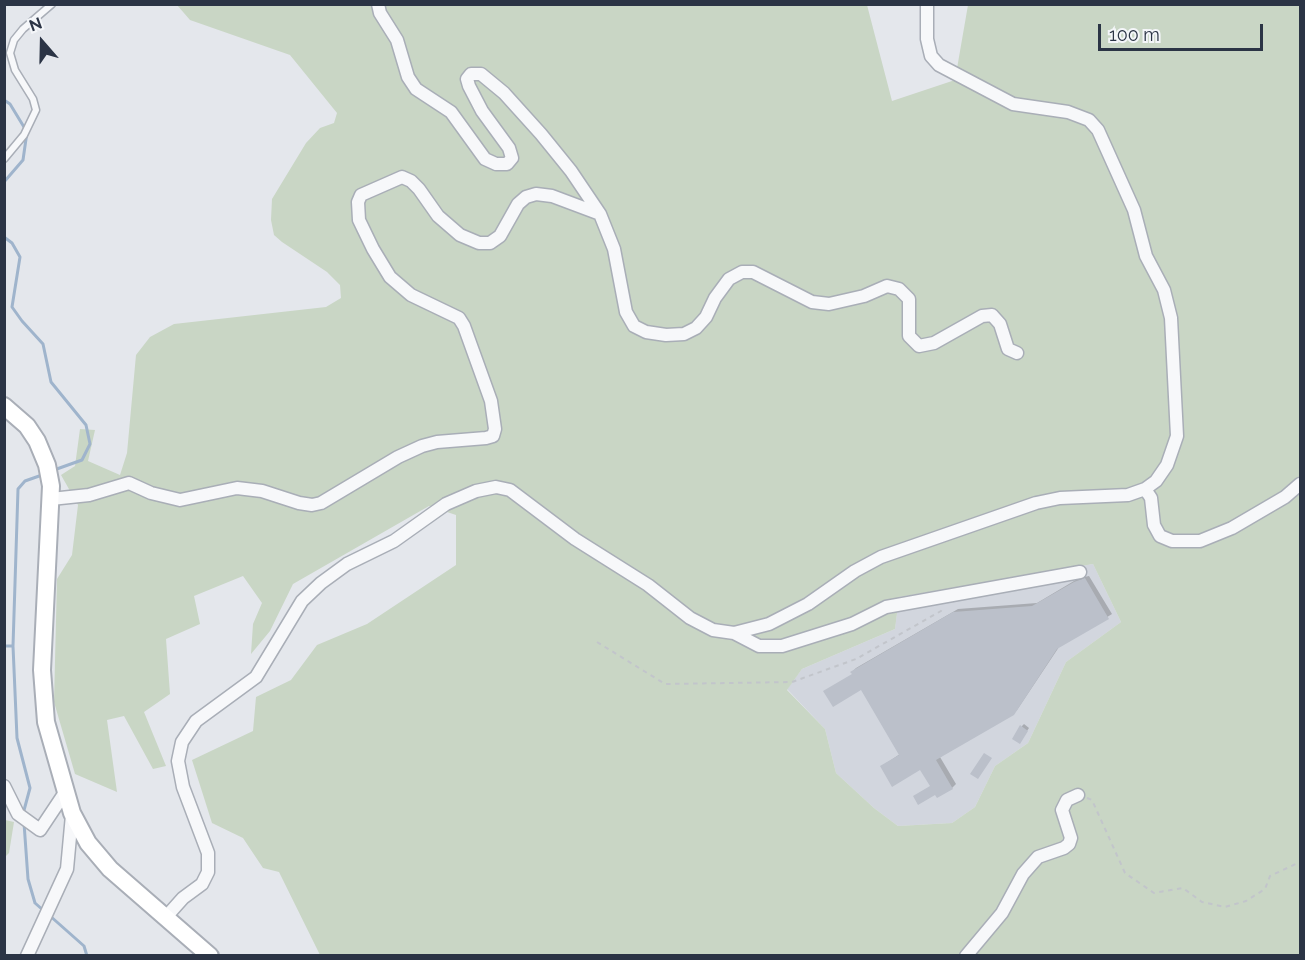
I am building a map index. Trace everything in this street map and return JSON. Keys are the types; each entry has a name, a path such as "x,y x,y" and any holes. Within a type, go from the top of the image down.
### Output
{"main road":[{"path":"4,406 27,426 37,441 47,465 51,493 42,670 46,722 72,813 88,843 110,869 210,956"}],"street":[{"path":"378,4 380,13 397,39 408,77 416,90 451,112 485,159 496,164 507,164 512,158 509,148 482,111 469,87 467,79 471,74 481,75 504,93 571,171 600,214 614,249 626,312 634,326 646,332 666,335 684,334 696,328 706,317 715,298 729,279 742,272 753,272 812,302 829,304 855,298 887,286 899,289 909,299 909,336 918,346 934,343 982,316 992,315 1000,324 1008,349 1017,353"},
{"path":"734,633 768,624 808,604 855,571 881,557 1024,507 1060,498 1128,495 1145,489 1156,481 1167,465 1177,436 1171,318 1164,290 1146,256 1134,210 1098,130 1089,120 1068,112 1013,104 939,65 931,56 927,39 927,4"},
{"path":"51,493 89,495 129,483 151,493 180,500 237,488 262,491 312,505 321,503 398,457 422,446 437,442 493,436 495,429 491,401 464,326 459,318 411,295 390,277 359,220 358,202 361,195 402,177 411,181 419,189 438,216 460,235 479,243 490,243 500,236 518,204 526,197 536,194 552,196 600,214"},
{"path":"1145,489 1150,498 1154,525 1160,536 1172,541 1200,541 1232,528 1285,497 1300,484"},
{"path":"166,917 183,898 202,884 208,872 208,854 183,787 178,762 182,742 196,721 256,677 302,601 321,583 347,564 394,541 446,504 476,491 496,487 510,490 575,539 648,585 690,618 713,630 734,633 759,646 782,646 852,624 886,607 1080,572"},
{"path":"4,786 18,814 40,830 66,791"},
{"path":"966,956 1002,913 1023,874 1038,857 1069,844 1071,838 1062,810 1067,800 1078,795"},
{"path":"27,956 67,869 72,813"}],"lane":[{"path":"4,159 24,135 36,110 33,99 15,70 10,53 14,40 23,28 52,4"}],"path":[{"path":"597,642 665,684 792,682 866,653 941,611 949,594"},
{"path":"1078,795 1092,800 1125,873 1154,893 1183,888 1202,902 1226,907 1246,901 1265,889 1270,876 1300,862"}],"shaded area":[{"path":"1093,564 1121,622 1066,662 1028,743 995,766 975,807 952,823 898,826 874,808 836,773 825,729 787,689 802,669 895,629 899,597"}],"green space":[{"path":"177,5 867,5 892,101 955,80 968,5 1300,5 1300,955 320,955 279,872 263,868 243,838 212,823 192,760 253,731 256,697 291,680 317,645 367,624 456,565 456,515 429,506 293,584 270,631 251,654 253,624 262,603 243,576 194,596 200,624 166,639 170,694 144,712 166,766 153,769 124,716 107,720 117,792 75,774 54,702 57,579 72,555 78,505 61,475 75,466 80,429 95,430 88,461 120,475 127,453 136,355 150,337 174,324 326,307 341,298 340,285 327,272 274,235 271,220 272,199 306,143 320,128 334,123 337,113 290,55 190,20","holes":["1093,564 1121,622 1066,662 1028,743 995,766 975,807 952,823 898,826 874,808 836,773 825,729 787,690 802,669 895,629 899,597"]},
{"path":"5,820 14,822 9,853 5,857"}],"building":[{"path":"1085,578 1109,619 1057,649 1014,715 936,760 953,789 937,798 935,795 918,805 913,796 930,786 920,770 892,787 880,766 899,755 861,690 833,707 823,691 852,674 850,672 953,612 1032,606"},
{"path":"1020,725 1028,731 1020,744 1012,739"},
{"path":"984,753 992,758 978,779 970,774"}],"waterway":[{"path":"4,100 10,104 27,132 23,160 4,182"},
{"path":"4,237 12,243 20,257 12,307 43,344 51,382 86,425 90,444 82,460 54,470"},
{"path":"23,814 30,788 17,738 13,646 18,489 25,481 42,475"},
{"path":"4,646 13,646"},
{"path":"24,823 28,879 35,903 44,911"},
{"path":"49,915 84,946 87,956"}]}
